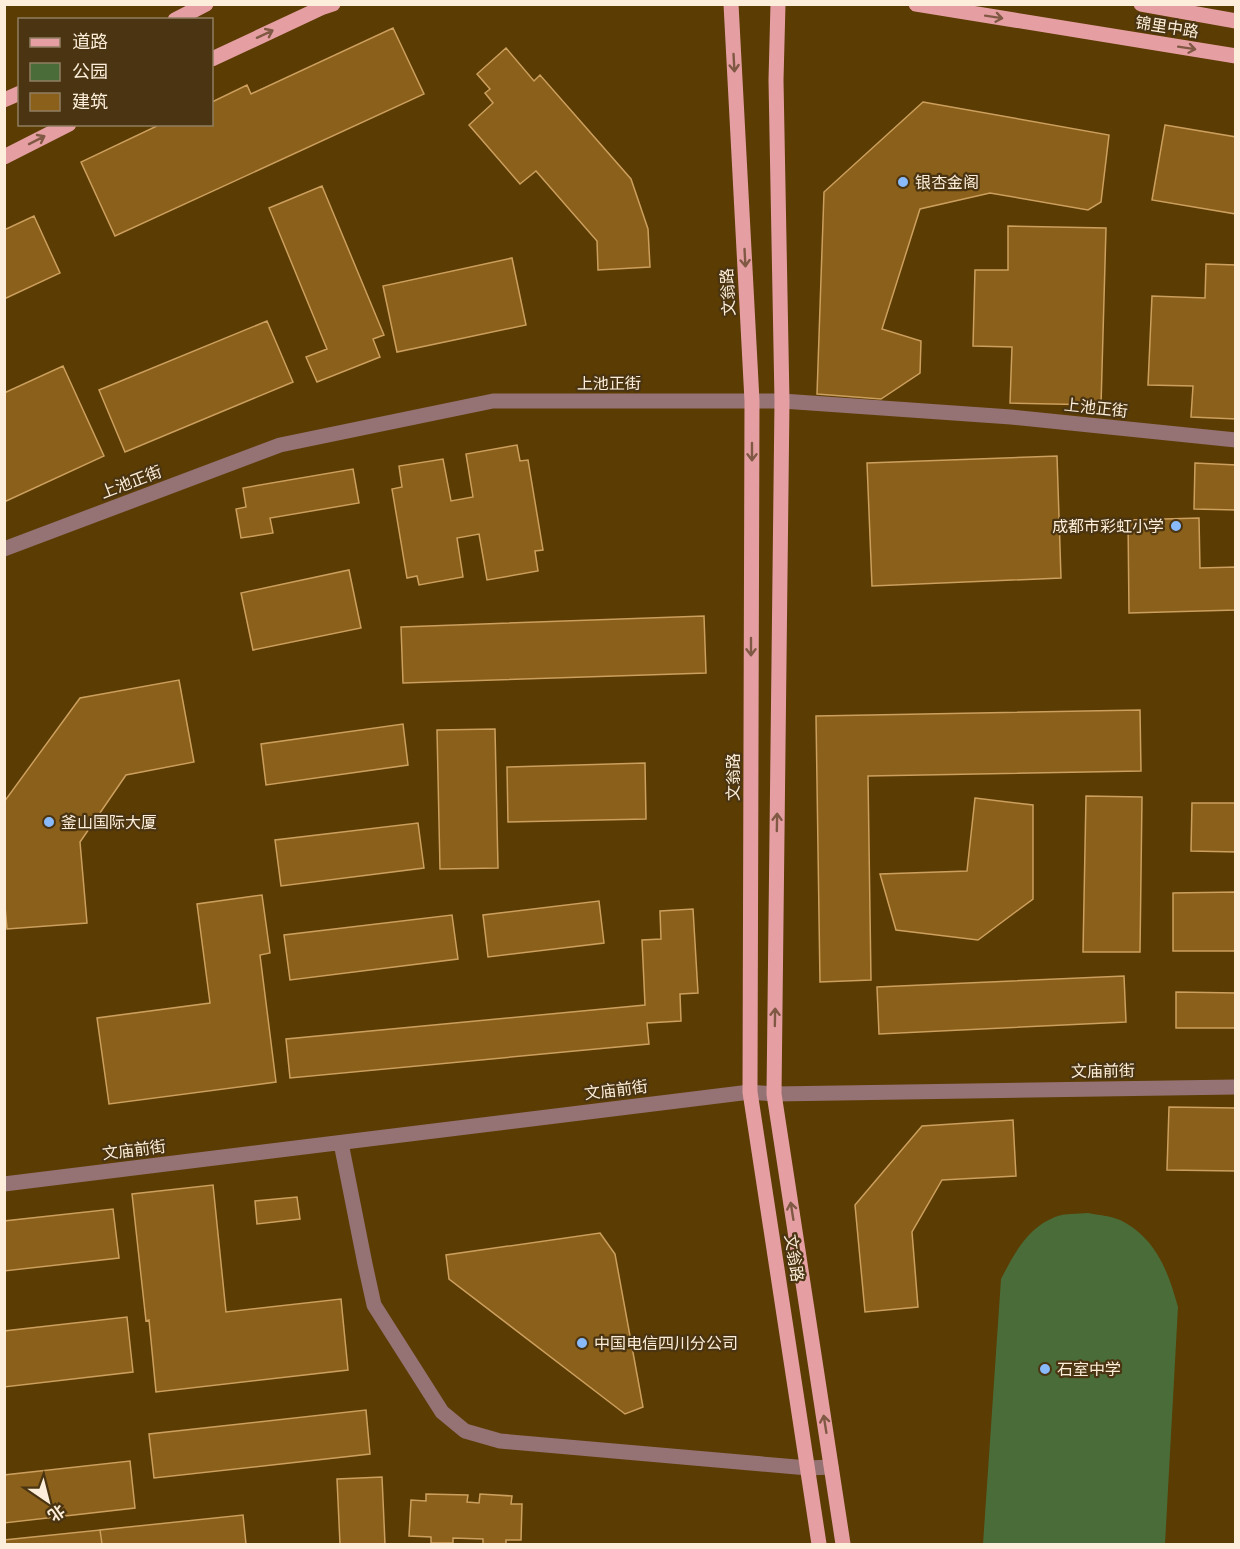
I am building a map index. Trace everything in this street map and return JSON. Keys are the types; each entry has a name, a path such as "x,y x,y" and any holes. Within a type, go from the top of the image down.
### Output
{"main road":[{"path":"178,18 206,4"},
{"path":"213,59 333,4"},
{"name":"文翁路","path":"731,4 752,401 750,1092 819,1545"},
{"name":"文翁路","path":"778,4 776,80 782,401 774,1094 843,1545"},
{"name":"锦里中路","path":"916,4 1236,56"},
{"name":"锦里中路","path":"1141,4 1236,21"},
{"path":"4,100 18,94"},
{"path":"4,157 65,126"}],"street":[{"name":"上池正街","path":"4,549 280,445 493,401 782,401 1011,417 1236,440"},
{"name":"文庙前街","path":"4,1184 750,1092 774,1094 1236,1087"},
{"path":"341,1143 374,1305 442,1412 465,1431 500,1441 808,1467 831,1467"}],"green space":[{"path":"1088,1213 1120,1220 1143,1236 1165,1268 1178,1307 1165,1544 983,1544 1001,1279 1016,1251 1037,1228 1059,1216"}],"building":[{"path":"393,28 424,94 115,236 81,162 157,126 213,126 213,102 247,85 251,94"},
{"path":"506,48 534,81 540,75 631,179 648,229 650,267 598,270 597,241 536,171 520,184 469,125 493,103 485,93 490,89 477,74"},
{"path":"923,102 1109,135 1101,202 1088,210 990,193 920,209 882,329 921,341 920,373 881,399 817,394 824,192"},
{"path":"1165,125 1236,137 1236,214 1152,200"},
{"path":"322,186 384,335 373,339 380,357 317,382 306,357 327,349 269,208"},
{"path":"34,216 60,273 4,299 4,230"},
{"path":"1008,226 1106,228 1101,405 1010,403 1012,347 973,346 975,270 1008,270"},
{"path":"512,258 526,325 397,352 383,286"},
{"path":"1206,264 1236,265 1236,419 1191,417 1193,386 1148,385 1152,296 1205,298"},
{"path":"267,321 293,382 125,452 99,390"},
{"path":"63,366 104,456 4,502 4,393"},
{"path":"517,445 520,461 528,460 543,550 535,551 538,571 487,580 479,534 457,538 463,577 419,585 417,576 407,578 392,489 402,487 399,466 443,459 451,501 473,497 466,454"},
{"path":"1057,456 1061,578 872,586 867,463"},
{"path":"1195,463 1236,465 1236,510 1194,509"},
{"path":"353,469 359,503 270,518 273,533 241,538 236,509 246,507 243,488"},
{"path":"1199,518 1200,568 1236,567 1236,610 1129,613 1128,520"},
{"path":"349,570 361,628 253,650 241,593"},
{"path":"704,616 706,673 403,683 401,627"},
{"name":"釜山国际大厦","path":"179,680 194,762 126,775 80,842 87,923 7,929 4,895 4,802 80,698"},
{"path":"1140,710 1141,771 868,776 871,980 820,982 816,716"},
{"path":"403,724 408,765 266,785 261,744"},
{"path":"495,729 498,868 440,869 437,730"},
{"path":"645,763 646,819 508,822 507,767"},
{"path":"1086,796 1142,797 1140,952 1083,952"},
{"path":"975,798 1033,805 1033,899 978,940 896,930 880,874 967,871"},
{"path":"1192,803 1236,803 1236,852 1191,851"},
{"path":"418,823 424,868 281,886 275,840"},
{"path":"1236,892 1236,951 1173,951 1173,893"},
{"path":"262,895 270,953 260,955 276,1082 109,1104 97,1018 210,1003 197,904"},
{"path":"599,901 604,943 488,957 483,915"},
{"path":"693,909 698,993 680,994 681,1021 647,1023 649,1044 290,1078 286,1039 645,1005 642,940 661,939 660,911"},
{"path":"452,915 458,959 290,980 284,935"},
{"path":"1124,976 1126,1022 879,1034 877,987"},
{"path":"1176,992 1236,993 1236,1028 1176,1028"},
{"path":"1169,1107 1236,1108 1236,1171 1167,1170"},
{"path":"1013,1120 1016,1176 942,1180 912,1232 918,1307 865,1312 855,1205 922,1126"},
{"path":"213,1185 226,1312 341,1299 348,1370 156,1392 132,1194"},
{"path":"297,1197 300,1219 257,1224 255,1201"},
{"path":"113,1209 119,1258 4,1271 4,1221"},
{"name":"中国电信四川分公司","path":"600,1233 615,1254 643,1407 625,1414 449,1279 446,1255"},
{"path":"127,1317 133,1372 4,1387 4,1331"},
{"path":"366,1410 370,1454 154,1478 149,1434"},
{"path":"130,1461 135,1508 4,1523 4,1475"},
{"path":"382,1477 385,1544 340,1544 337,1479"},
{"path":"426,1494 468,1495 467,1502 479,1503 480,1494 512,1496 511,1504 522,1504 521,1540 506,1540 506,1544 483,1544 483,1539 453,1538 453,1543 431,1543 431,1537 409,1536 411,1500 426,1501"},
{"path":"243,1515 246,1544 102,1544 100,1530"},
{"path":"100,1530 102,1544 4,1544 4,1540"}],"place":[{"name":"银杏金阁","path":"903,182"},
{"name":"成都市彩虹小学","path":"1176,526"},
{"name":"釜山国际大厦","path":"49,822"},
{"name":"中国电信四川分公司","path":"582,1343"},
{"name":"石室中学","path":"1045,1369"}]}
